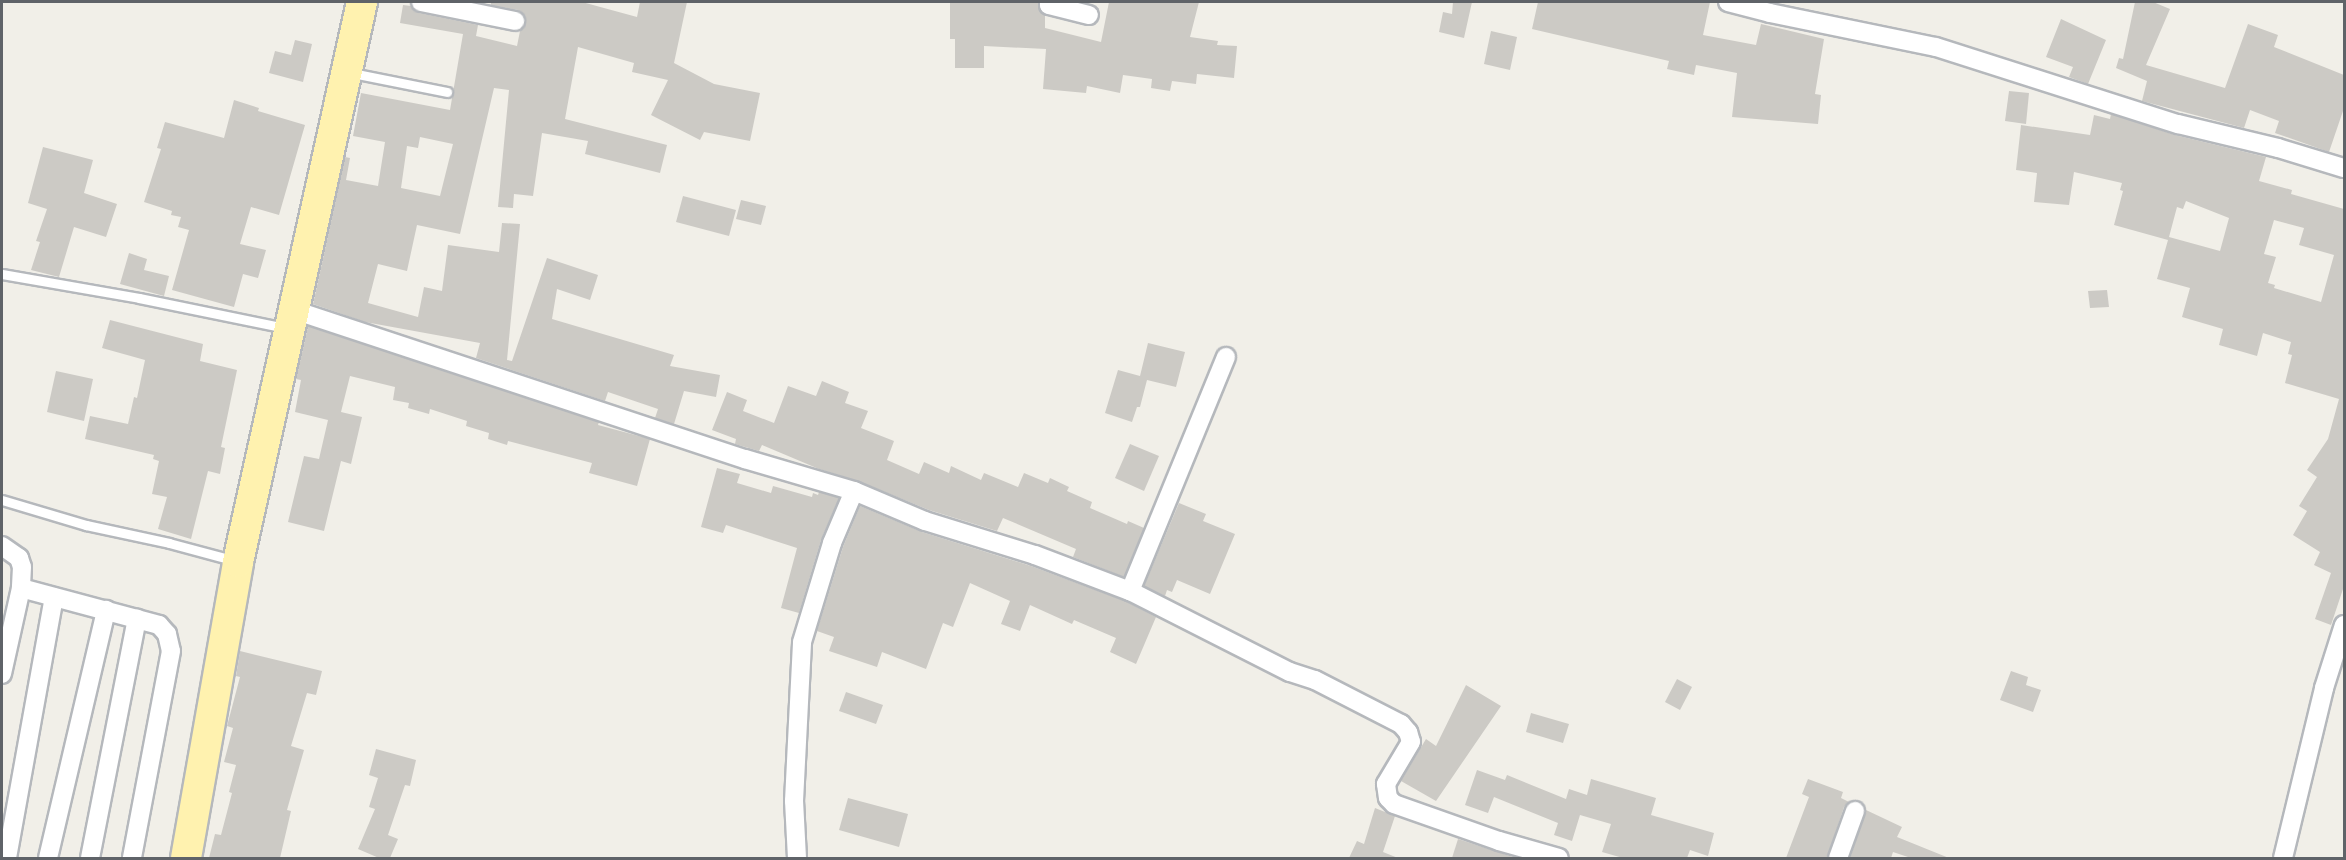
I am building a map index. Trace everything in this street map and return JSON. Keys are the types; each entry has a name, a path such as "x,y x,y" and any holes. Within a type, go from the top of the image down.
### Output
{"main road":[{"path":"186,858 238,562 362,2"}],"street":[{"path":"421,2 516,21"},
{"path":"1049,2 1049,5 1089,15"},
{"path":"1728,2 1771,7 1945,49 2178,124 2278,148 2344,168"},
{"path":"292,320 854,491 925,521 1035,555 1130,591 1290,672 1315,680 1401,724 1408,732 1411,742 1386,784 1388,798 1394,804 1499,841 1559,858"},
{"path":"1130,591 1226,357"},
{"path":"797,858 794,801 802,642 832,543 854,491"},
{"path":"2,546 19,558 22,567 21,588 2,674"},
{"path":"21,588 159,625 167,634 171,651 132,858"},
{"path":"7,858 54,597"},
{"path":"48,858 106,610"},
{"path":"90,858 137,619"},
{"path":"2283,858 2324,688 2344,625"},
{"path":"1838,858 1855,811"}],"lane":[{"path":"346,72 447,92"},
{"path":"2,274 139,298 292,320"},
{"path":"2,500 86,525 169,543 238,562"}],"building":[{"path":"491,2 582,2 637,17 640,2 687,2 674,63 714,84 760,93 750,141 704,132 700,140 651,115 668,80 632,72 634,63 578,47 565,119 667,145 660,173 585,154 588,141 542,133 533,196 514,194 513,208 498,207 509,90 494,88 460,234 417,225 407,271 378,264 368,303 418,317 424,287 442,291 448,245 499,252 502,223 520,224 507,360 512,361 547,258 598,275 590,300 557,289 552,319 674,355 670,366 720,375 716,397 684,391 674,424 655,418 658,409 608,392 605,401 476,358 480,343 365,322 313,304 345,157 350,158 346,180 378,186 385,142 353,136 361,93 450,110 463,34 400,23 403,5 411,6 419,13 478,25 476,36 517,46 520,31 526,24 525,17 518,10 491,5","holes":["420,137 453,144 440,196 401,188 407,146 418,148"]},
{"path":"950,2 1038,2 1039,10 1045,15 1045,28 1101,42 1109,2 1199,2 1190,37 1218,41 1217,45 1237,46 1234,78 1197,74 1196,84 1172,81 1170,91 1151,88 1152,79 1123,75 1120,93 1087,86 1086,93 1043,89 1046,49 984,46 984,68 955,68 955,39 950,39"},
{"path":"1453,2 1472,2 1464,38 1439,32 1443,12 1452,14"},
{"path":"1538,2 1710,2 1703,35 1756,45 1761,24 1824,39 1815,94 1821,95 1818,124 1732,117 1737,73 1696,65 1694,75 1667,69 1669,61 1532,29"},
{"path":"2135,2 2153,2 2170,9 2146,65 2225,88 2248,24 2278,35 2274,47 2344,75 2344,108 2329,152 2275,133 2279,121 2250,110 2244,128 2142,101 2147,81 2116,68 2119,58 2123,59"},
{"path":"2061,19 2106,40 2088,84 2069,77 2073,67 2046,57"},
{"path":"1491,31 1517,37 1510,70 1484,64"},
{"path":"295,40 312,44 303,82 269,73 275,51 291,55"},
{"path":"2009,91 2029,93 2026,124 2005,121"},
{"path":"234,100 259,108 258,111 305,125 279,215 251,207 240,244 266,250 258,278 243,274 234,307 172,290 189,230 178,227 181,217 171,215 172,211 144,202 161,149 157,148 165,122 224,138"},
{"path":"2111,114 2175,135 2266,157 2259,181 2292,190 2291,194 2344,209 2344,586 2331,625 2315,619 2331,573 2314,565 2320,552 2293,535 2307,511 2299,506 2317,477 2307,470 2328,439 2339,399 2285,383 2292,355 2288,354 2291,342 2263,333 2257,356 2219,345 2223,329 2182,317 2190,288 2157,279 2168,240 2114,225 2123,191 2120,190 2122,183 2074,172 2069,205 2034,202 2037,173 2016,170 2021,125 2090,135 2094,115 2110,119","holes":["2186,201 2229,218 2220,251 2169,237 2177,207 2183,209","2274,220 2304,228 2299,245 2334,255 2321,302 2274,288 2275,285 2268,283 2276,257 2264,254"]},
{"path":"43,147 93,160 84,193 117,204 106,237 74,227 59,277 31,270 40,242 36,241 47,209 28,203"},
{"path":"683,196 736,210 729,236 676,222"},
{"path":"741,200 766,206 761,225 736,219"},
{"path":"129,253 147,259 144,270 169,276 164,296 120,284"},
{"path":"2107,290 2109,307 2090,308 2088,291"},
{"path":"110,320 203,344 200,361 237,370 221,447 225,448 220,474 208,471 191,539 158,529 167,497 152,494 159,461 153,459 154,455 85,439 90,416 128,424 134,397 137,398 145,360 102,348"},
{"path":"308,326 599,422 598,425 650,439 637,486 589,473 592,463 508,441 507,445 488,439 489,433 466,426 467,421 430,409 429,414 408,408 409,403 393,400 395,387 350,376 341,412 362,417 351,464 341,461 324,531 288,522 304,456 319,459 328,420 295,412 301,380 296,379"},
{"path":"1148,343 1185,352 1176,387 1147,380 1140,407 1137,407 1132,422 1105,413 1118,370 1140,376"},
{"path":"56,371 93,379 84,421 47,412"},
{"path":"822,381 849,392 845,403 868,411 861,428 894,441 887,460 919,474 924,462 949,473 951,466 981,480 984,473 1018,487 1024,473 1048,483 1050,478 1069,487 1067,491 1092,502 1090,508 1127,524 1128,521 1144,528 1124,577 1073,557 1076,549 1003,518 997,531 929,510 762,445 759,451 735,444 736,439 712,430 727,392 747,400 743,411 774,423 788,386 816,396"},
{"path":"1130,444 1159,456 1144,491 1115,478"},
{"path":"717,468 740,474 737,483 771,493 773,486 812,497 813,493 818,495 819,492 839,498 821,540 799,613 781,608 797,548 726,525 723,533 701,527"},
{"path":"1179,503 1206,514 1203,521 1235,534 1210,594 1177,580 1172,592 1167,590 1165,596 1144,586"},
{"path":"860,506 922,532 1031,566 1125,601 1156,617 1136,664 1110,652 1116,638 1074,620 1072,624 1030,605 1020,631 1001,624 1010,601 970,583 953,627 943,623 926,669 882,652 877,667 829,651 834,637 817,631 843,547"},
{"path":"240,651 322,671 316,695 307,693 291,746 304,750 287,810 291,811 280,858 209,858 215,834 221,835 232,793 229,792 236,765 224,762 233,728 227,726 240,677 236,676"},
{"path":"2011,671 2028,677 2026,685 2041,690 2033,712 2000,700"},
{"path":"1677,679 1692,687 1680,710 1665,702"},
{"path":"1466,685 1501,706 1436,801 1401,781 1426,739 1436,746"},
{"path":"846,692 883,705 876,724 839,711"},
{"path":"1531,713 1569,724 1563,743 1526,732"},
{"path":"376,749 416,760 410,786 405,785 388,835 398,839 390,858 379,858 358,849 375,809 369,807 378,778 369,775"},
{"path":"1477,770 1505,780 1507,775 1566,799 1569,789 1587,795 1591,779 1656,798 1651,815 1714,833 1708,856 1690,850 1687,858 1623,858 1602,852 1611,824 1580,815 1572,841 1554,835 1558,823 1494,797 1488,813 1465,805"},
{"path":"1808,779 1843,792 1841,798 1849,802 1844,807 1827,858 1786,858 1809,797 1802,794"},
{"path":"848,798 908,814 899,847 839,830"},
{"path":"1375,808 1395,816 1383,852 1398,858 1349,858 1357,841 1364,844"},
{"path":"1866,810 1902,827 1897,837 1949,858 1911,858 1893,852 1891,858 1850,858"},
{"path":"1458,839 1513,857 1452,858"}]}
